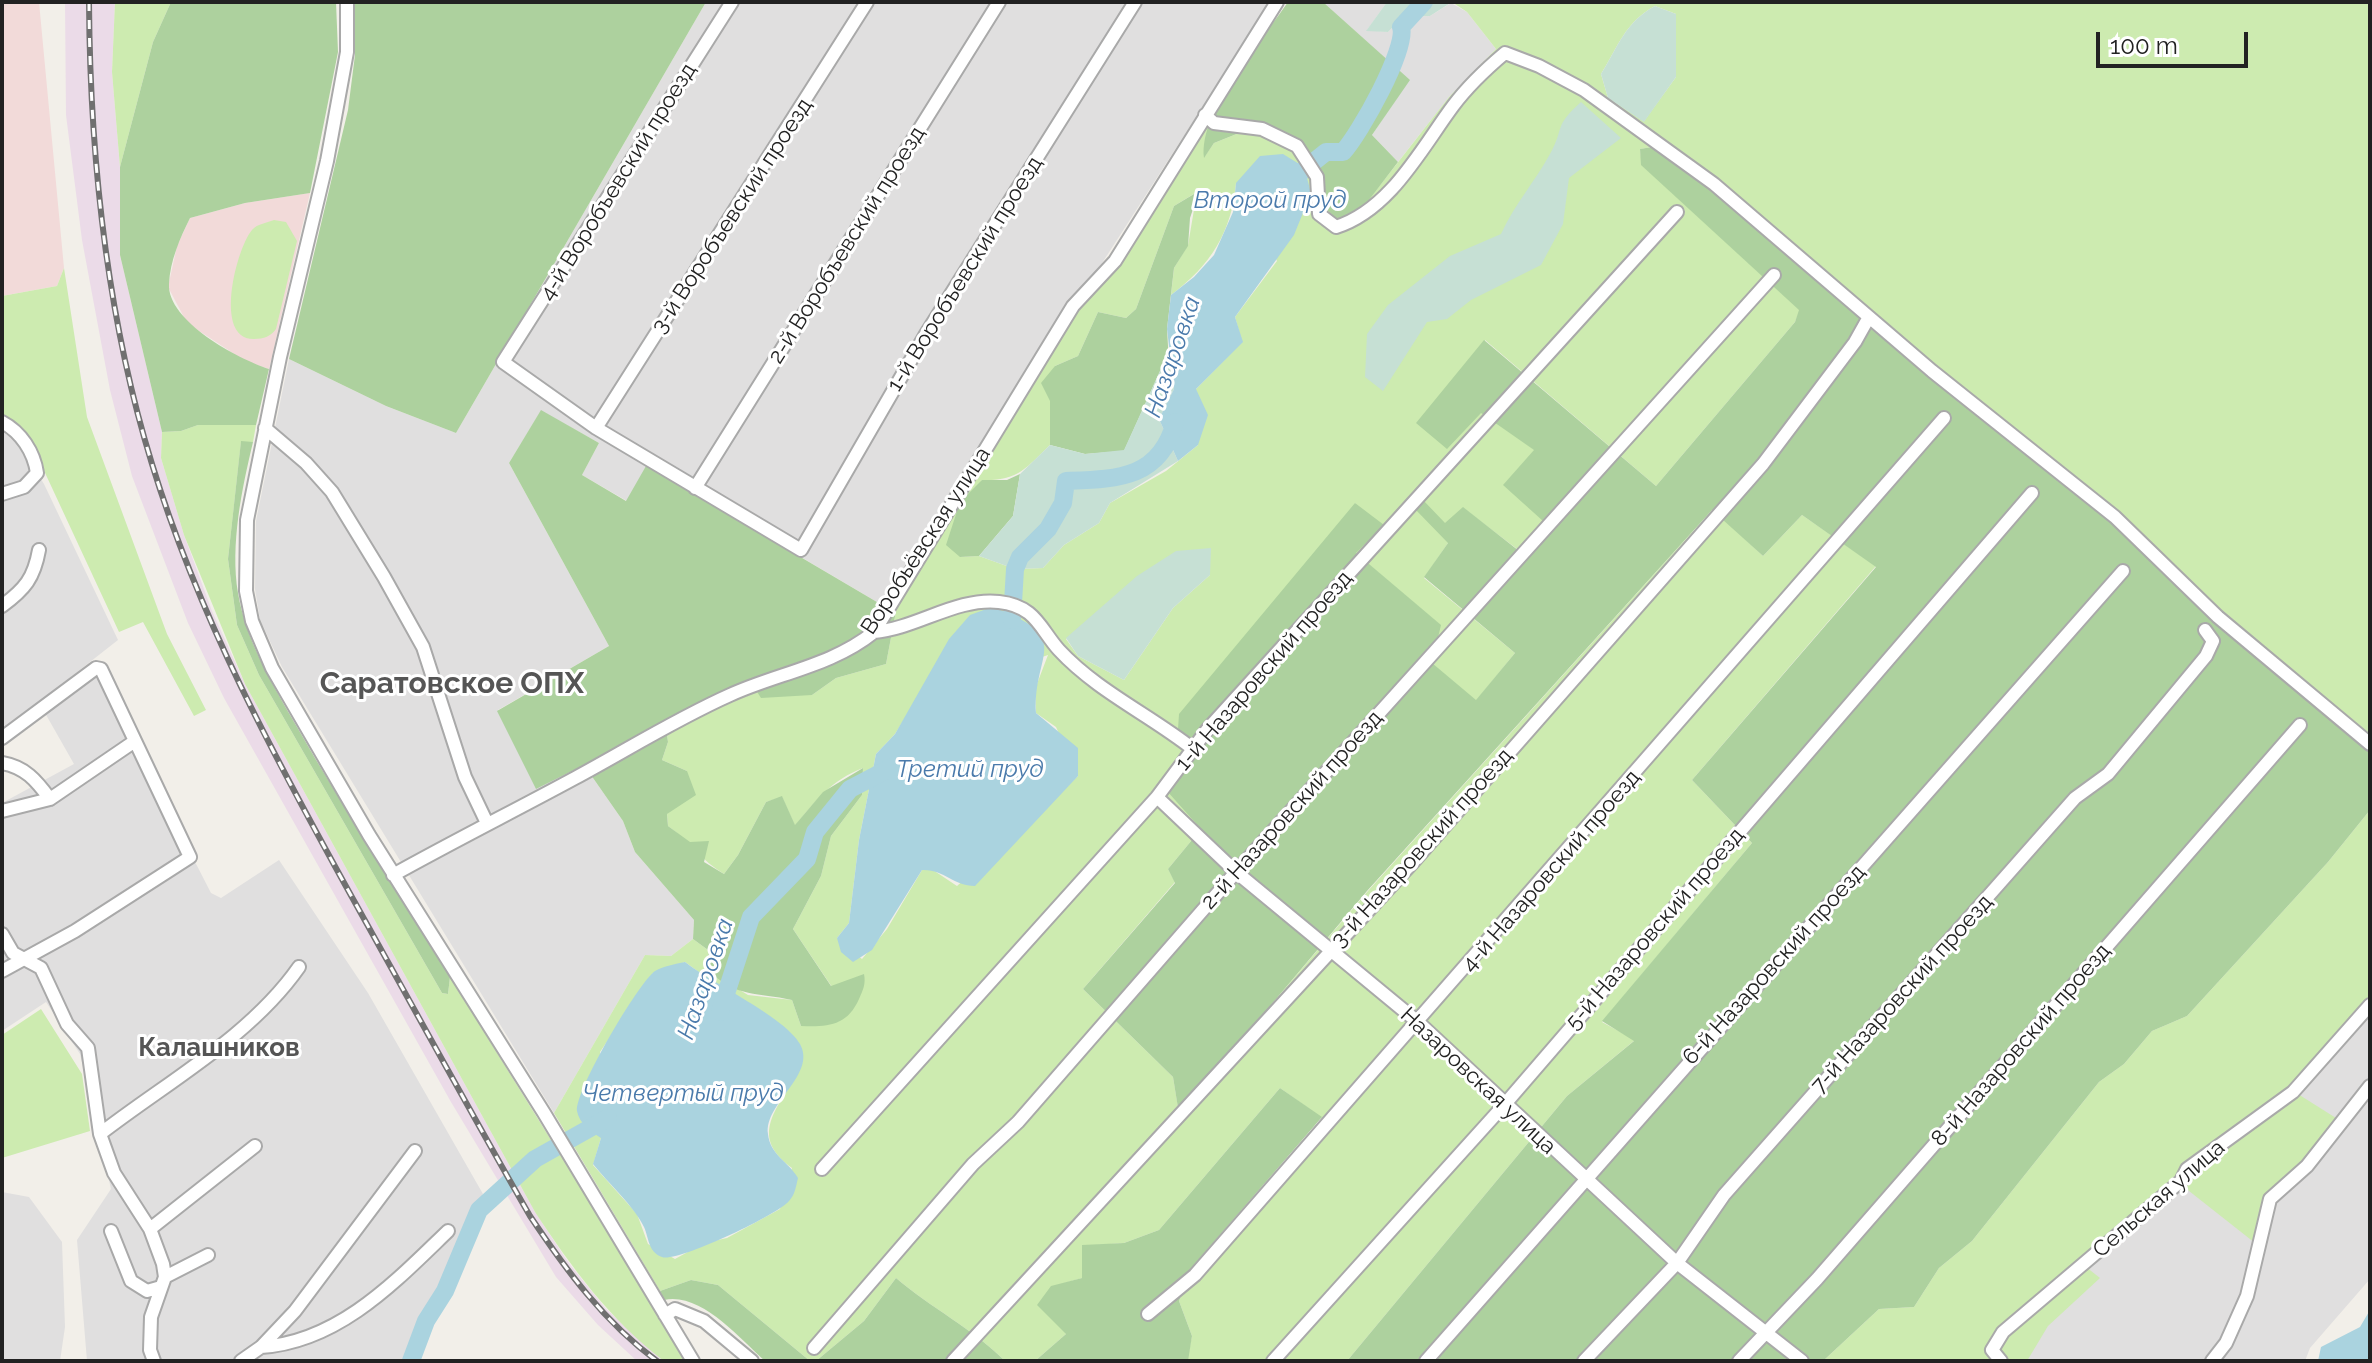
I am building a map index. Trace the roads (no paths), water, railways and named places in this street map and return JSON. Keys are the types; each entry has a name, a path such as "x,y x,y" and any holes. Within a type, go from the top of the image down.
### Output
{"street":[{"path":"347,2 347,52 327,161 265,428 247,520 246,591 252,621 272,668 393,875 693,1361"},
{"name":"4-й Воробъевский проезд","path":"596,428 503,362 732,2"},
{"name":"3-й Воробъевский проезд","path":"596,428 867,2"},
{"name":"2-й Воробъевский проезд","path":"695,488 999,2"},
{"name":"1-й Воробъевский проезд","path":"695,488 801,550 926,334 1135,2"},
{"name":"Воробьёвская улица","path":"393,875 469,836 486,821 505,815 631,744 732,694 850,651 874,632 1073,306 1115,261 1277,2"},
{"path":"1205,115 1214,123 1262,129 1297,146 1317,177 1319,214 1336,227 1358,220 1386,192 1419,155 1455,104 1483,72 1505,53 1539,66 1584,90 1714,184 1869,317 2115,517 2218,617 2370,744"},
{"name":"1-й Назаровский проезд","path":"822,1169 1157,797 1193,749 1677,212"},
{"name":"2-й Назаровский проезд","path":"814,1348 973,1164 1018,1122 1236,872 1774,275"},
{"name":"3-й Назаровский проезд","path":"953,1361 1424,849 1763,464 1855,342 1869,317"},
{"name":"4-й Назаровский проезд","path":"1148,1314 1195,1275 1419,1023 1944,418"},
{"path":"2,422 20,436 35,460 37,473 24,487 2,494"},
{"path":"265,428 306,463 332,492 384,577 423,647 465,777 486,821"},
{"path":"596,428 695,488"},
{"name":"5-й Назаровский проезд","path":"1273,1361 1505,1104 2032,493"},
{"path":"2,606 25,589 35,572 39,550"},
{"name":"6-й Назаровский проезд","path":"1426,1361 2123,571"},
{"path":"874,632 977,604 999,602 1011,605 1038,619 1056,647 1085,675 1193,749"},
{"name":"7-й Назаровский проезд","path":"1584,1361 1677,1263 1724,1195 2075,798 2108,774 2206,656 2213,641 2205,630"},
{"path":"2,738 96,668 101,669 190,857 27,960 2,971"},
{"name":"8-й Назаровский проезд","path":"1739,1361 2300,725"},
{"path":"2,811 50,799 135,741"},
{"path":"2,763 16,766 33,777 50,799"},
{"name":"Назаровская улица","path":"1157,797 1236,872 1419,1023 1586,1182 1677,1263 1802,1361"},
{"path":"2,934 13,953 41,968 67,1024 88,1048 100,1134 114,1173 150,1229 163,1282 151,1317 150,1350 154,1361"},
{"path":"100,1134 195,1065 252,1018 287,984 299,967"},
{"name":"Сельская улица","path":"2001,1361 1992,1350 2003,1332 2181,1181 2187,1169 2293,1092 2370,1005"},
{"path":"2212,1361 2226,1343 2247,1296 2270,1199 2307,1166 2370,1086"},
{"path":"150,1229 255,1146"},
{"path":"241,1361 261,1347 295,1311 415,1151"},
{"path":"111,1231 131,1281 147,1291 208,1255"},
{"path":"261,1347 304,1338 371,1301 394,1286 448,1231"},
{"path":"665,1315 675,1309 704,1321 752,1361"}],"water":[{"name":"Второй пруд","path":"1283,154 1304,167 1311,193 1294,235 1235,317 1243,342 1196,389 1208,415 1198,445 1178,461 1159,419 1174,389 1167,329 1171,295 1194,277 1214,255 1233,212 1236,183 1260,156"},
{"name":"Третий пруд","path":"992,607 1018,618 1034,628 1042,638 1044,648 1036,713 1078,748 1078,776 975,886 922,870 872,950 853,962 841,952 837,938 849,923 859,840 876,754 895,734 949,639 970,615"},
{"name":"Четвертый пруд","path":"685,962 780,1023 800,1044 802,1067 774,1111 768,1134 776,1153 798,1178 791,1199 766,1217 705,1246 662,1257 651,1248 644,1227 634,1211 593,1164 601,1138 583,1123 577,1111 586,1082 609,1037 647,979 666,966"},
{"path":"2370,1310 2370,1361 2318,1361 2321,1347 2360,1327"}],"waterway":[{"name":"Назаровка","path":"1296,176 1326,152 1343,152 1350,143 1390,71 1401,38 1401,27 1424,2"},
{"name":"Назаровка","path":"1012,620 1015,569 1020,557 1048,529 1063,503 1066,481 1119,476 1147,465 1159,455 1175,422"},
{"name":"Назаровка","path":"720,1012 751,917 807,859 815,832 850,789 894,766"},
{"name":"Назаровка","path":"411,1361 426,1321 445,1291 479,1210 535,1159 608,1118"}],"railway":[{"path":"89,2 97,177 112,293 136,408 152,464 192,577 241,686 295,793 530,1216 587,1294 620,1329 657,1361"}],"district":[{"name":"Саратовское ОПХ","path":"452,684"},
{"name":"Калашников","path":"219,1048"}]}
